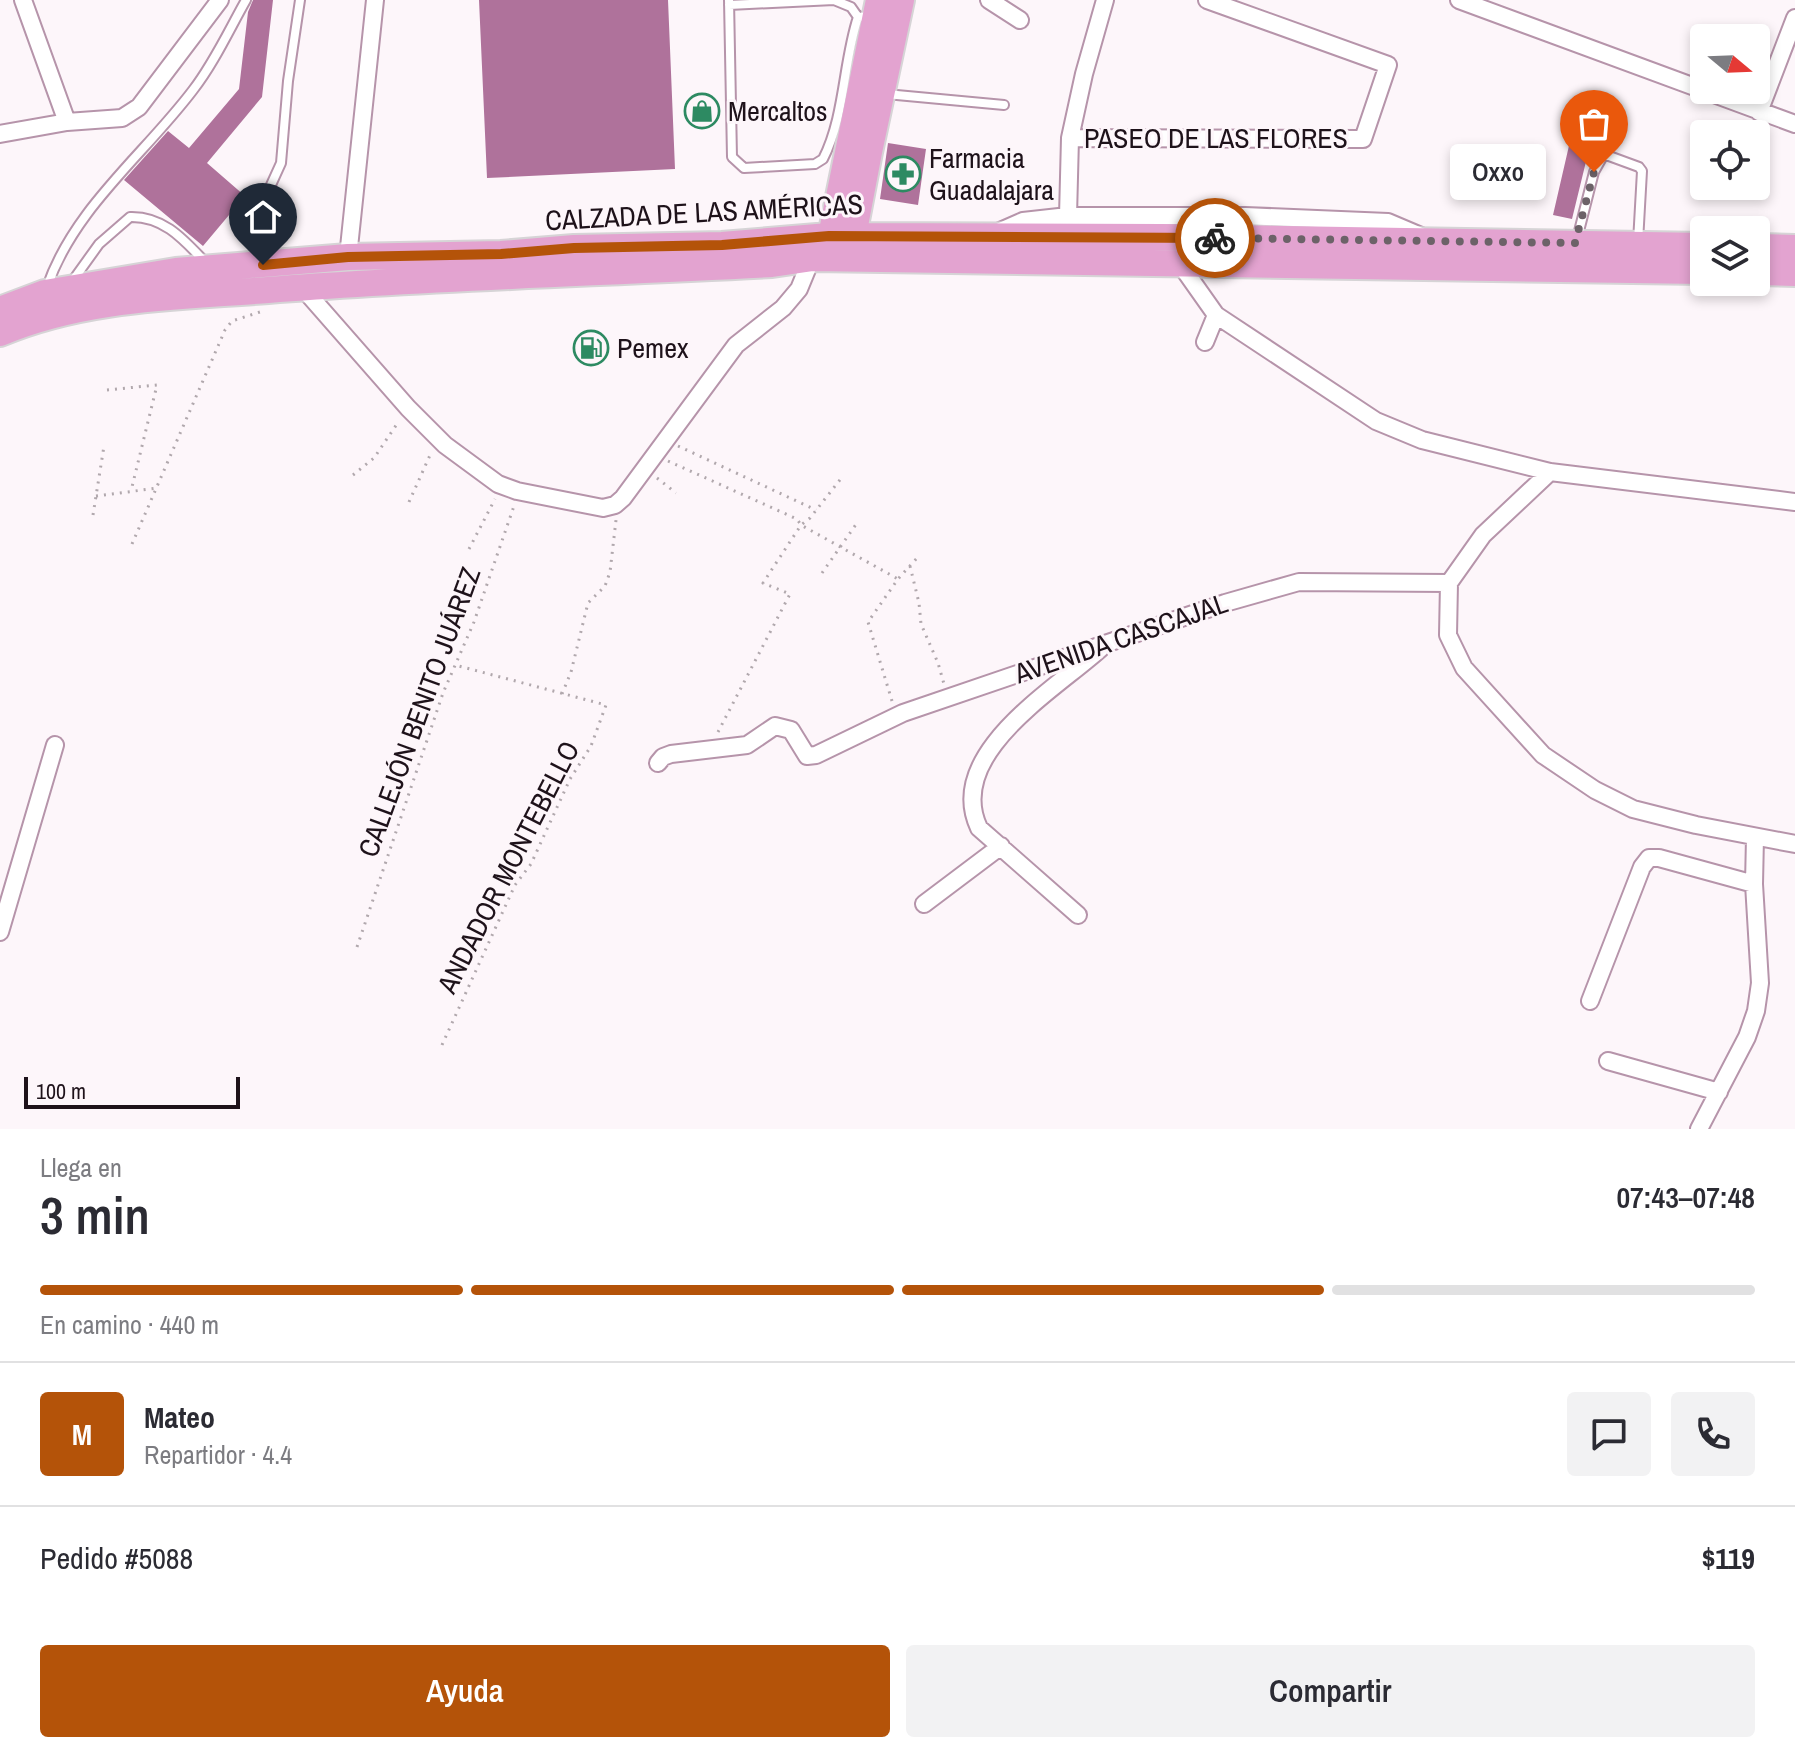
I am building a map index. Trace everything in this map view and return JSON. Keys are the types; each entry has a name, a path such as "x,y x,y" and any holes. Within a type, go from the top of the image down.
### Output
{"main road":[{"path":"832,247 881,94 901,0"},
{"path":"832,247 871,11"},
{"name":"CALZADA DE LAS AMÉRICAS","path":"0,310 57,291 176,271 212,269 275,276 301,286 618,273 772,264 832,247 991,235 1690,246"},
{"name":"CALZADA DE LAS AMÉRICAS","path":"0,333 30,320 130,299 275,276 348,257 501,254 574,248 722,245 832,247 1180,264 1690,271"},
{"path":"1770,257 1795,248"},
{"path":"1770,264 1795,273"}],"street":[{"path":"23,0 67,122"},
{"path":"0,134 67,122 122,118 139,107 220,0"},
{"path":"348,257 375,0"},
{"path":"989,0 1020,20"},
{"path":"1068,216 1070,138 1105,0"},
{"name":"PASEO DE LAS FLORES","path":"1070,138 1363,139 1388,65 1207,0"},
{"path":"1459,0 1795,124"},
{"path":"1506,18 1511,0"},
{"path":"1759,112 1795,18"},
{"path":"991,235 1023,221 1068,216 1245,216 1388,222 1430,240"},
{"path":"301,286 437,439 510,488 603,508 615,505 736,345 783,308 832,247"},
{"path":"1180,264 1216,315 1376,421 1422,440 1550,472 1795,502"},
{"path":"1205,342 1216,315"},
{"path":"1550,472 1483,535 1449,583 1448,635 1464,668 1543,755 1595,790 1633,809 1795,844"},
{"name":"AVENIDA CASCAJAL","path":"709,749 747,745 775,726 791,730 807,756 816,755 897,716 947,698 1225,603 1299,582 1449,583"},
{"path":"1078,915 979,828 973,814 973,795 980,769 993,743 1017,718 1105,644"},
{"path":"0,932 6,890 55,745"},
{"path":"658,763 671,754 709,749"},
{"path":"1699,1129 1747,1037 1756,1011 1760,983 1754,884 1755,837"},
{"path":"924,904 1001,846"},
{"path":"1590,1001 1642,867 1649,858 1659,858 1754,884"},
{"path":"1608,1061 1719,1092"}],"lane":[{"path":"57,291 56,260 70,238 102,194 195,89 246,0"},
{"path":"275,276 260,224 261,207 281,163 288,81 300,0"},
{"path":"834,0 871,11 852,35 834,126 823,159 815,164 744,168 732,157 729,3 834,0"},
{"path":"881,94 1004,105"},
{"path":"1575,243 1594,172 1603,156 1609,156 1639,167 1642,171 1638,245"},
{"path":"57,291 99,244 130,217 147,217 174,230 212,269"}],"path":[{"path":"132,544 225,330 232,321 266,309 275,276"},
{"path":"107,390 157,385 131,491"},
{"path":"353,475 374,458 408,408"},
{"path":"409,502 437,439"},
{"path":"665,440 816,510"},
{"path":"93,515 104,446"},
{"path":"649,462 676,493"},
{"path":"649,462 797,519 801,525 898,579"},
{"path":"709,749 790,594 763,583 801,525 843,476"},
{"path":"96,496 158,488"},
{"path":"469,549 510,488"},
{"name":"CALLEJÓN BENITO JUÁREZ","path":"357,947 443,693 474,622 510,488"},
{"path":"455,665 562,694 571,672 588,603 601,593 610,572 616,528 615,505"},
{"path":"822,573 857,523"},
{"path":"897,716 868,622 917,558"},
{"path":"910,566 921,624 938,663 947,698"},
{"name":"ANDADOR MONTEBELLO","path":"442,1045 515,885 531,864 570,779 591,746 606,705 562,694"}],"building":[{"path":"253,0 273,0 262,97 207,163 245,196 203,246 124,180 168,131 189,148 239,89 248,12"},
{"path":"479,0 668,0 675,169 487,178"},
{"path":"1571,137 1591,141 1572,219 1553,215"},
{"name":"Farmacia Guadalajara","path":"888,143 926,149 918,205 880,199"}],"way so far":[{"path":"1215,238 1575,243 1594,172"}],"place":[{"name":"Mercaltos","path":"702,111"},
{"name":"Oxxo","path":"1594,172"},
{"name":"Farmacia Guadalajara","path":"903,174"},
{"name":"Pemex","path":"591,348"}],"route":[{"path":"263,265 348,257 722,245 829,236 1215,238"}]}
